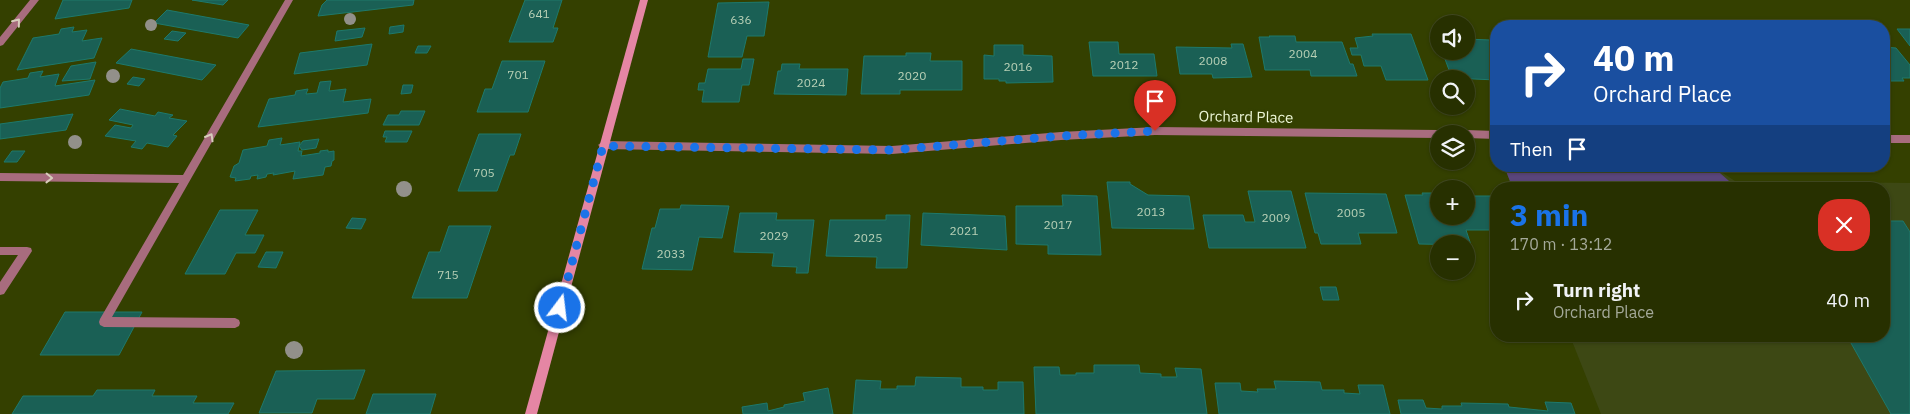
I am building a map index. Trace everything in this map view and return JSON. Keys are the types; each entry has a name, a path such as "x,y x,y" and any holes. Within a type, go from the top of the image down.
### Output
{"main road":[{"path":"531,414 644,0"}],"street":[{"path":"0,43 34,0"},
{"path":"235,323 104,322 289,0"},
{"name":"Orchard Place","path":"603,146 892,150 1061,136 1155,131 1430,134"},
{"path":"1475,134 1490,135"},
{"path":"1890,139 1910,139"},
{"path":"0,177 186,179"},
{"path":"0,251 27,251 0,291"}],"shaded area":[{"path":"1506,172 1721,172 1735,181 1822,182 1510,182"},
{"path":"1506,172 1719,172 1730,182 1510,182"},
{"path":"1890,183 1910,183 1910,414 1601,414 1572,342 1890,342"}],"building":[{"path":"63,0 132,0 129,8 55,19"},
{"path":"192,0 228,0 223,5"},
{"path":"327,0 414,0 413,5 318,16 322,5"},
{"path":"525,0 562,0 553,28 558,28 553,42 509,42"},
{"path":"769,2 764,36 747,36 742,57 708,57 718,3"},
{"path":"167,10 249,25 238,38 154,23"},
{"path":"404,25 403,32 389,34 390,27"},
{"path":"74,27 72,32 87,30 82,41 102,38 94,58 17,70 33,38 59,34 61,29"},
{"path":"365,28 362,37 335,41 337,31"},
{"path":"1897,29 1910,29 1910,46"},
{"path":"172,31 186,33 178,41 164,39"},
{"path":"1372,34 1411,34 1428,80 1386,80 1381,66 1364,66 1361,55 1352,55 1350,48 1358,48 1355,38 1373,36"},
{"path":"1295,36 1296,42 1342,42 1350,64 1353,64 1357,76 1311,76 1310,70 1265,70 1259,37"},
{"path":"1475,39 1490,40 1490,80 1475,79 1475,70 1449,70 1445,60 1475,60"},
{"path":"1089,42 1118,42 1119,54 1154,54 1157,76 1093,76"},
{"path":"372,44 367,65 294,74 300,53"},
{"path":"1231,44 1243,44 1252,77 1213,78 1212,74 1180,74 1176,47 1232,48"},
{"path":"994,45 1023,45 1023,55 1052,56 1053,82 1006,83 1006,81 999,81 999,79 984,79 984,55 994,56"},
{"path":"418,46 431,46 427,53 415,53"},
{"path":"1890,48 1896,48 1910,65 1910,78 1902,78 1904,81 1890,81"},
{"path":"131,49 216,65 202,80 116,63"},
{"path":"906,53 931,53 930,61 962,61 962,90 900,90 900,94 861,94 864,56 906,56"},
{"path":"743,59 754,59 749,85 742,85 739,102 702,102 704,90 698,90 699,83 705,83 708,69 741,69"},
{"path":"502,61 545,61 528,112 477,112 485,89 492,89"},
{"path":"96,62 90,79 62,81 71,66"},
{"path":"782,64 800,64 799,69 848,69 846,95 774,94 778,71 781,71"},
{"path":"43,71 40,77 59,74 55,86 95,80 89,95 0,108 0,88 3,82 28,78 30,73"},
{"path":"133,77 145,79 139,86 127,84"},
{"path":"331,81 329,91 346,89 343,102 371,99 368,113 258,127 269,99 295,95 296,91 308,89 306,94 317,93 320,82"},
{"path":"403,85 413,85 411,93 401,94"},
{"path":"120,109 155,116 158,112 173,115 169,118 187,121 173,135 177,136 168,147 147,143 142,149 131,147 136,141 105,136 115,125 131,128 133,125 109,120"},
{"path":"401,111 425,111 419,125 383,125 388,115 399,115"},
{"path":"73,114 66,130 0,139 0,124"},
{"path":"385,131 412,131 407,142 385,142 387,137 383,137"},
{"path":"479,134 521,134 514,155 510,155 497,191 458,191"},
{"path":"282,138 280,145 300,142 298,151 302,151 301,156 328,150 328,152 334,151 334,160 331,166 325,167 323,175 293,179 295,171 273,175 274,173 267,174 266,177 257,179 258,175 251,176 250,179 235,181 236,178 230,177 234,166 239,163 243,150 267,146 269,140"},
{"path":"319,139 316,148 302,150 299,146 303,141"},
{"path":"12,151 25,151 17,162 4,162"},
{"path":"1107,182 1130,182 1130,184 1148,195 1189,196 1194,229 1112,228"},
{"path":"1248,191 1291,191 1306,248 1209,248 1203,215 1243,215 1245,222 1255,222"},
{"path":"1305,193 1386,194 1397,233 1358,233 1361,244 1321,244 1318,233 1315,233"},
{"path":"1430,193 1430,225 1475,225 1475,196 1490,196 1490,230 1466,230 1468,235 1430,235 1430,244 1419,244 1405,195"},
{"path":"1062,195 1097,196 1101,255 1048,254 1048,245 1016,244 1016,206 1063,206"},
{"path":"681,205 729,206 722,238 699,237 692,270 642,269 652,228 655,228 660,209 680,209"},
{"path":"220,210 258,210 245,235 264,235 255,253 236,253 225,274 185,274"},
{"path":"740,213 777,213 776,220 814,220 808,273 796,273 797,267 772,266 774,253 734,252"},
{"path":"923,213 1005,216 1007,250 921,245"},
{"path":"886,215 910,215 907,268 876,268 877,257 826,256 830,220 886,220"},
{"path":"352,218 366,219 361,229 346,228"},
{"path":"1890,221 1903,221 1910,232 1910,414 1891,414 1850,342 1890,342"},
{"path":"449,226 491,226 467,298 412,298 429,252 440,252"},
{"path":"266,252 283,252 276,268 258,267"},
{"path":"1320,287 1336,287 1339,300 1323,300"},
{"path":"65,312 142,312 119,355 40,355"},
{"path":"1094,365 1139,365 1140,373 1161,374 1161,377 1177,377 1175,368 1201,369 1207,414 1036,414 1034,367 1059,367 1060,375 1076,375 1076,373 1094,373"},
{"path":"365,370 354,399 317,399 312,413 259,413 276,371"},
{"path":"916,377 961,378 961,387 983,387 983,390 998,390 998,382 1023,382 1024,414 853,414 856,380 881,381 880,389 897,389 897,386 915,386"},
{"path":"1274,381 1320,382 1322,390 1344,390 1344,393 1360,394 1358,385 1383,385 1390,414 1219,414 1215,383 1240,383 1241,391 1258,392 1257,389 1276,389"},
{"path":"828,388 833,414 743,414 742,407 767,403 768,411 784,407 784,405 805,401 803,393"},
{"path":"97,390 155,390 152,396 197,396 193,403 234,403 228,414 12,414 23,396 93,396"},
{"path":"373,394 436,394 430,414 366,414"},
{"path":"1398,400 1423,400 1426,408 1442,409 1442,406 1462,406 1461,403 1508,404 1509,407 1548,411 1545,402 1571,403 1575,414 1401,414"}],"route":[{"path":"560,308 603,146 892,150 1061,136 1155,131"}]}
